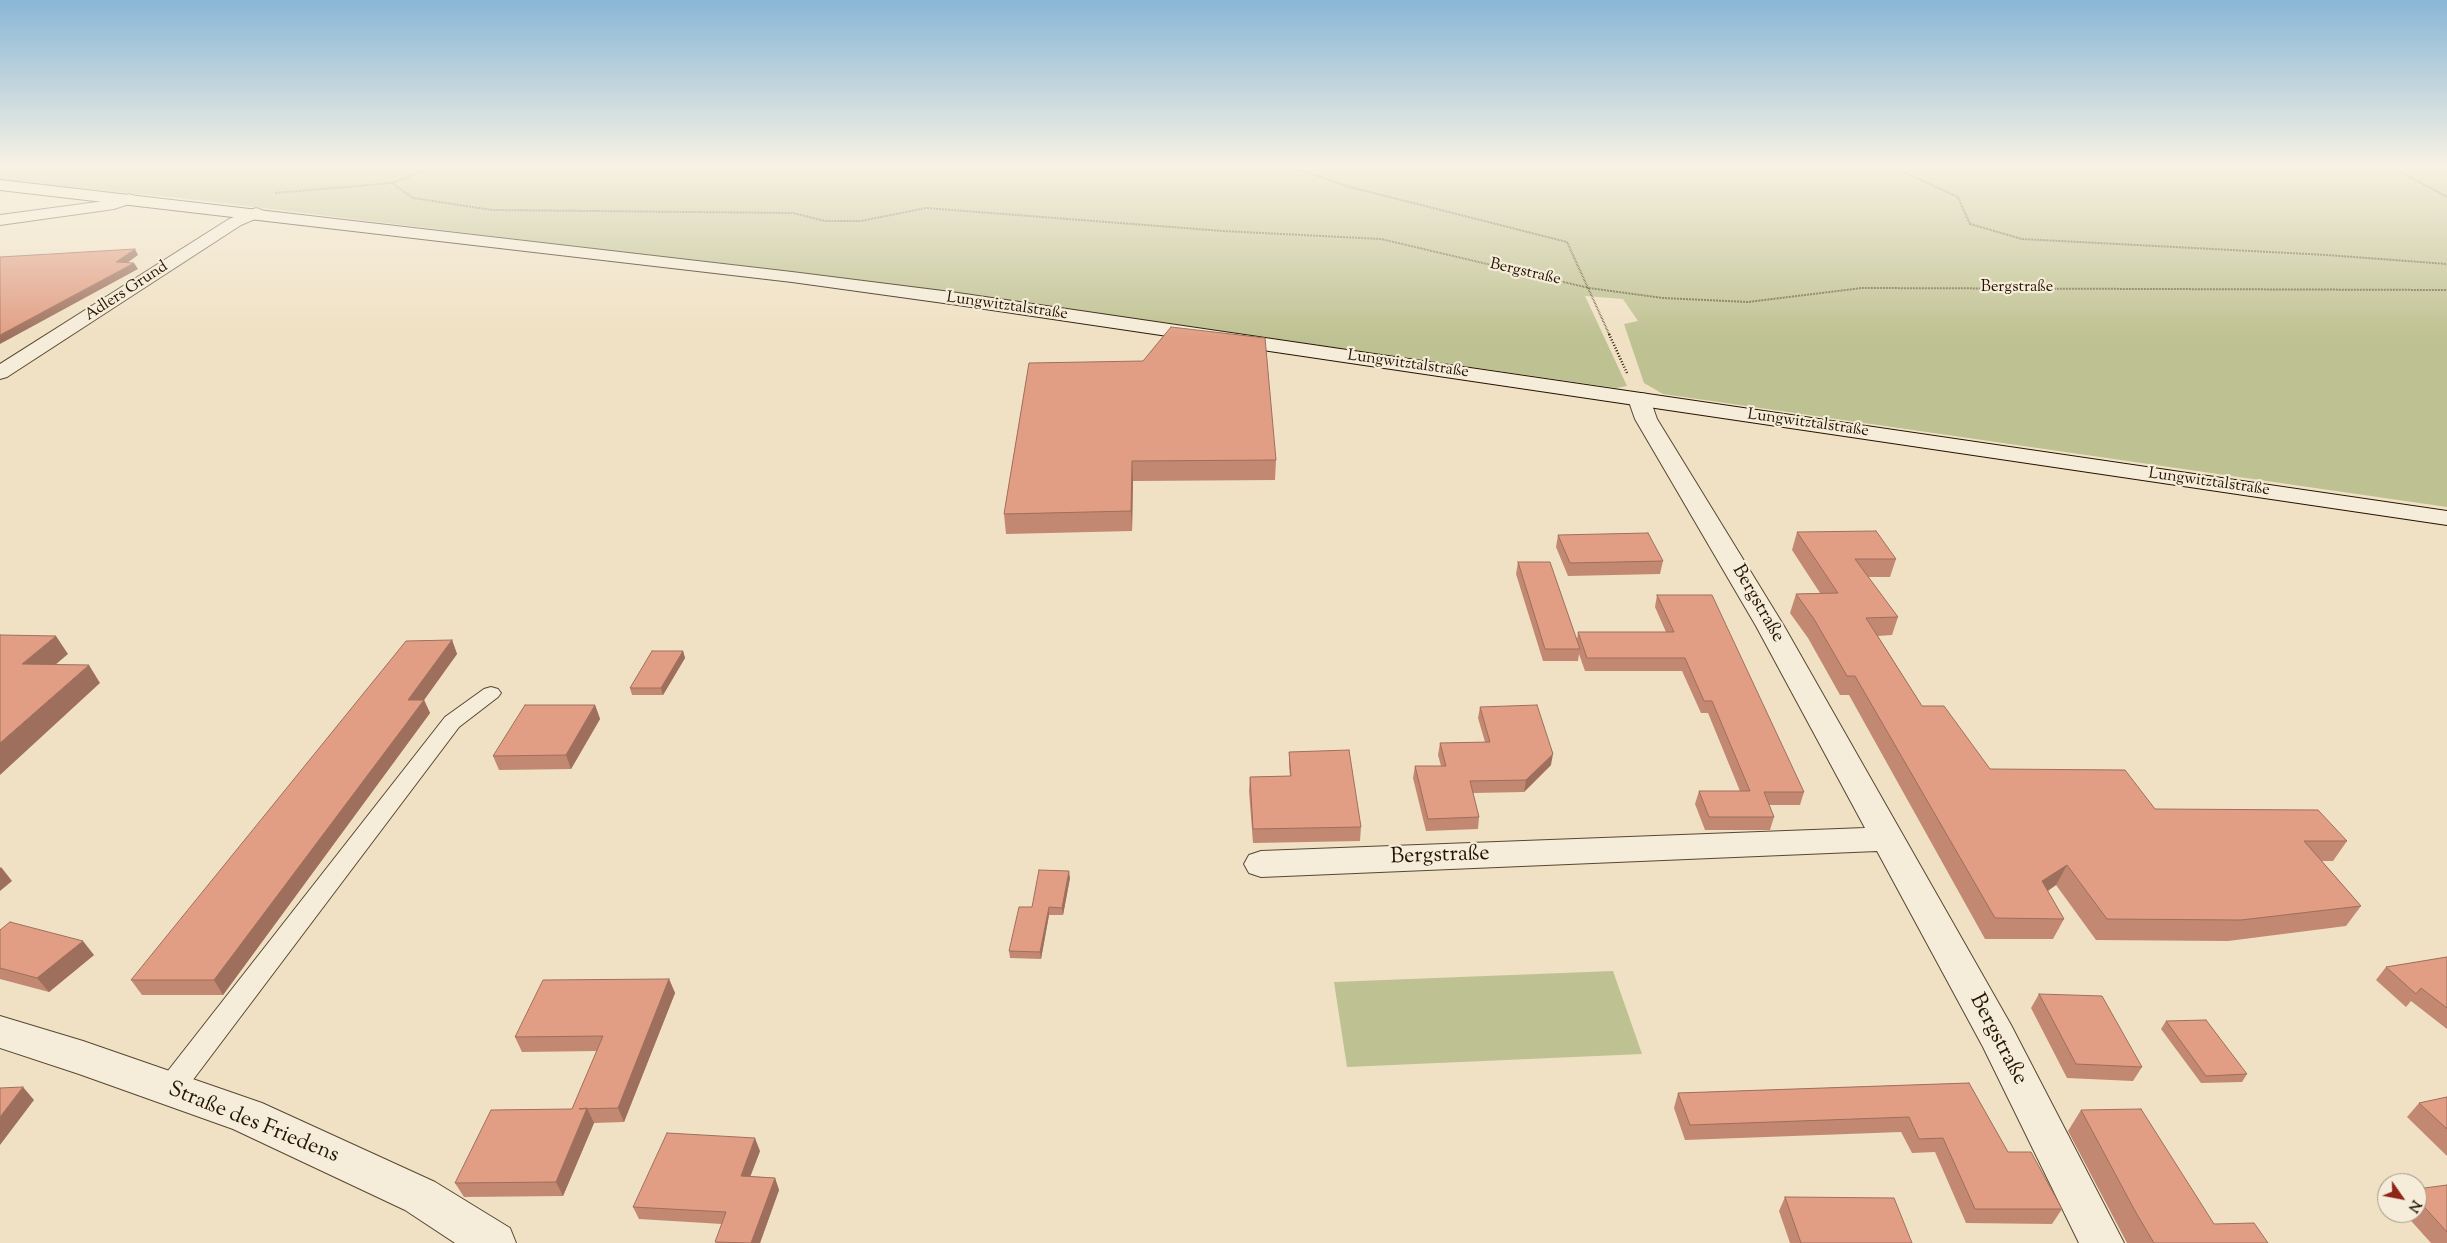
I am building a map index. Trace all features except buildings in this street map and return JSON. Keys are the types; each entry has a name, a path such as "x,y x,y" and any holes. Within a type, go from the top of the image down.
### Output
{"main road":[{"name":"Adlers Grund","path":"0,373 233,223"},
{"name":"Lungwitztalstraße","path":"332,223 951,298 2447,518"},
{"name":"Bergstraße","path":"1639,399 1646,419 1770,626 1997,1037 2102,1243"},
{"name":"Bergstraße","path":"1261,864 1888,839"},
{"name":"Straße des Friedens","path":"0,1032 83,1058 247,1116 420,1196 494,1243"}],"lane":[{"path":"170,1089 452,722 490,693"}],"path":[{"name":"Bergstraße","path":"1120,223 1223,231 1381,239 1589,288 1663,298 1748,302 1862,288 2447,290"},
{"path":"1490,223 1566,242 1639,399"},
{"path":"1970,223 2022,239 2327,255 2447,264"}],"green space":[{"path":"385,223 2447,223 2447,507 1663,394 1644,383 1624,324 1638,321 1623,299 1585,296 1627,386 1616,388 958,293"},
{"path":"1613,971 1642,1054 1347,1067 1334,982"}]}
